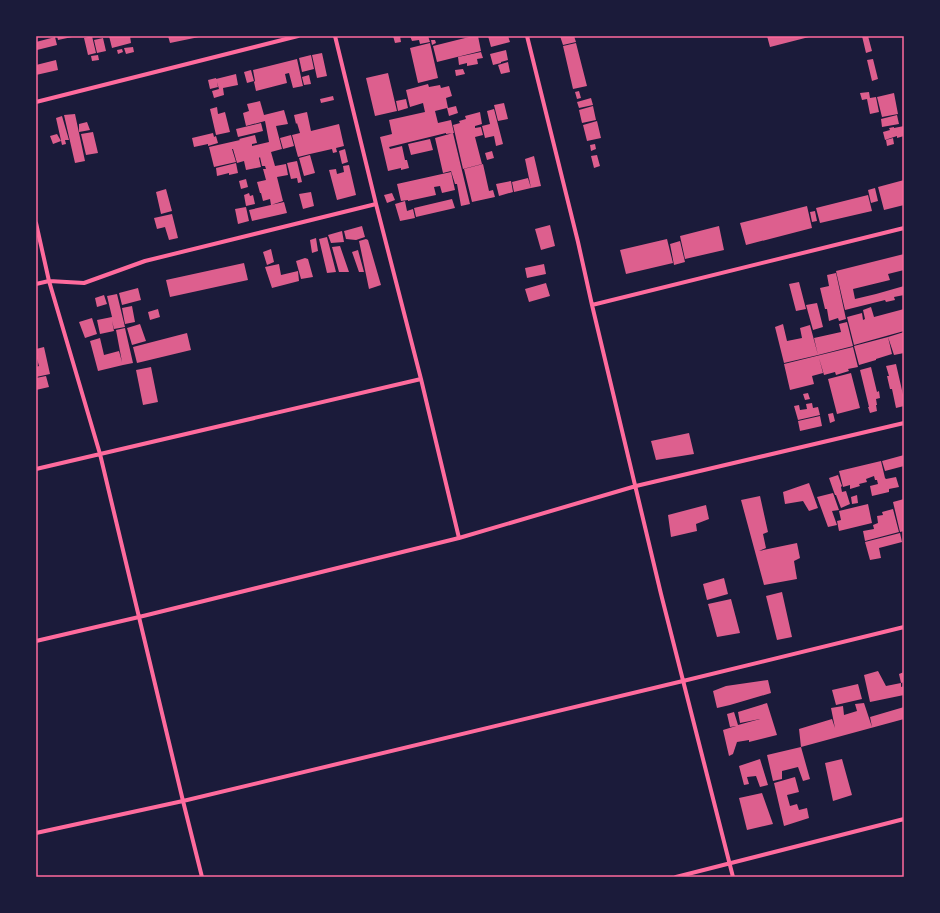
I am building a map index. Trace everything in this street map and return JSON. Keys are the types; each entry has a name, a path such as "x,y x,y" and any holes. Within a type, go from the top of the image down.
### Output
{"street":[{"path":"36,102 298,36"},
{"path":"335,36 421,379 459,538"},
{"path":"527,36 683,681 733,877"},
{"path":"36,284 49,281 84,283 145,260 376,204"},
{"path":"36,223 49,281 100,454 202,877"},
{"path":"592,306 904,228"},
{"path":"36,469 421,379"},
{"path":"36,641 459,538 636,486 904,423"},
{"path":"36,833 183,801 683,681 904,626"},
{"path":"676,877 904,819"}],"building":[{"path":"57,36 72,36 72,37 58,40"},
{"path":"92,36 96,53 88,55 84,38"},
{"path":"109,36 130,36 131,43 112,48"},
{"path":"168,36 199,36 199,37 170,43"},
{"path":"393,36 400,36 401,42 395,43"},
{"path":"410,36 428,36 430,42 420,44 419,40 412,41"},
{"path":"478,36 481,51 437,62 433,46"},
{"path":"488,36 508,36 510,42 491,47"},
{"path":"560,36 574,36 576,42 563,45"},
{"path":"767,36 809,36 809,37 770,47"},
{"path":"862,36 868,36 872,51 866,53"},
{"path":"55,37 57,45 37,50 36,42"},
{"path":"103,38 106,51 97,53 94,40"},
{"path":"431,40 435,40 436,43 432,45"},
{"path":"430,43 438,78 418,83 410,48"},
{"path":"576,43 587,86 573,89 563,46"},
{"path":"133,47 134,52 126,54 124,48"},
{"path":"122,49 123,52 118,54 117,50"},
{"path":"506,50 508,60 493,65 490,54"},
{"path":"481,52 483,58 477,59 478,64 467,66 467,63 459,65 458,57"},
{"path":"322,53 327,76 317,78 312,55"},
{"path":"98,55 99,60 92,61 91,56"},
{"path":"311,55 314,69 302,72 299,58"},
{"path":"297,59 303,86 293,88 289,73 285,74 287,83 256,91 253,70"},
{"path":"873,59 878,79 872,81 867,60"},
{"path":"56,60 58,70 36,75 36,65"},
{"path":"508,62 510,72 501,74 498,65"},
{"path":"463,69 465,74 456,76 455,70"},
{"path":"251,70 254,81 247,83 244,72"},
{"path":"388,73 397,111 375,116 366,78"},
{"path":"236,74 238,85 223,88 224,95 214,98 212,91 219,89 216,79"},
{"path":"309,75 311,84 304,85 302,77"},
{"path":"216,78 218,87 210,89 208,80"},
{"path":"428,84 429,87 440,85 441,88 449,86 452,96 446,98 448,108 456,106 458,113 449,116 447,108 435,111 438,123 451,120 454,133 446,133 389,147 390,149 402,146 405,160 407,160 409,168 388,171 380,137 392,134 389,120 425,112 423,103 410,107 406,90"},
{"path":"579,91 581,98 577,99 575,92"},
{"path":"869,92 870,98 876,97 879,112 870,114 867,99 862,100 860,93"},
{"path":"894,93 898,114 882,117 877,97"},
{"path":"333,96 334,100 321,103 320,99"},
{"path":"591,98 593,105 579,108 577,102"},
{"path":"406,99 408,108 398,111 396,101"},
{"path":"260,101 264,115 284,110 288,124 276,126 282,149 271,152 275,166 286,164 288,175 277,177 283,201 271,205 270,199 263,201 257,182 266,180 263,169 266,169 265,166 262,166 260,157 261,167 246,170 244,161 237,163 232,149 236,162 214,167 209,147 255,135 257,143 252,144 252,146 269,142 265,121 246,126 243,113 249,111 247,104"},
{"path":"504,103 508,119 498,121 494,105"},
{"path":"593,106 596,120 582,123 579,110"},
{"path":"217,107 218,114 225,112 230,132 216,135 210,109"},
{"path":"494,109 503,144 496,146 494,136 485,138 482,126 490,124 487,111"},
{"path":"307,112 311,131 339,124 344,146 336,148 337,152 333,153 332,149 298,157 292,135 300,133 294,115"},
{"path":"480,112 482,124 475,126 475,128 481,127 483,135 475,137 482,164 463,169 453,125 466,119 465,116"},
{"path":"75,114 85,161 75,163 64,115"},
{"path":"897,115 899,124 882,127 881,119"},
{"path":"62,116 69,140 65,140 66,144 62,145 56,118"},
{"path":"597,121 601,138 587,141 583,125"},
{"path":"87,122 90,130 79,132 79,124"},
{"path":"261,123 263,131 238,137 236,129"},
{"path":"904,126 904,136 897,138 897,136 885,140 883,132 890,130 889,128"},
{"path":"93,132 98,153 86,155 81,134"},
{"path":"213,133 214,137 216,136 218,143 208,146 208,144 194,147 192,138"},
{"path":"453,133 470,204 461,206 457,184 455,184 451,171 443,173 435,138"},
{"path":"57,134 61,141 53,144 50,136"},
{"path":"291,135 294,146 283,149 280,138"},
{"path":"893,138 894,144 887,146 886,140"},
{"path":"430,139 433,150 411,155 408,144"},
{"path":"595,144 596,149 591,151 590,145"},
{"path":"345,149 348,162 342,164 339,151"},
{"path":"492,151 494,158 487,160 485,153"},
{"path":"310,155 315,173 304,176 299,158"},
{"path":"597,155 600,166 594,168 591,156"},
{"path":"534,156 541,186 531,188 525,159"},
{"path":"297,161 302,182 298,183 297,178 291,179 287,163"},
{"path":"236,163 238,173 229,175 229,173 217,176 216,168"},
{"path":"483,164 489,191 493,190 495,197 472,202 464,169"},
{"path":"349,165 356,195 337,200 329,170 336,169 337,174 344,172 343,166"},
{"path":"451,172 455,190 442,193 440,186 434,187 436,195 401,201 397,184"},
{"path":"528,178 531,188 514,192 512,182"},
{"path":"246,179 248,187 241,189 239,181"},
{"path":"904,180 904,205 884,210 878,187"},
{"path":"511,181 513,192 499,196 496,184"},
{"path":"875,188 878,201 871,203 868,190"},
{"path":"166,189 172,211 161,214 156,192"},
{"path":"311,192 314,206 303,209 299,194"},
{"path":"249,193 250,196 253,195 255,204 246,206 244,195"},
{"path":"392,193 395,200 387,203 384,195"},
{"path":"868,195 872,211 820,223 816,208"},
{"path":"452,199 455,208 416,217 414,208"},
{"path":"405,201 407,211 413,209 415,218 400,221 395,204"},
{"path":"284,202 287,213 252,221 249,210"},
{"path":"807,206 812,228 746,245 740,223"},
{"path":"246,207 249,221 238,224 235,209"},
{"path":"815,211 817,221 812,222 810,212"},
{"path":"172,214 178,238 169,240 165,227 157,229 154,218"},
{"path":"550,225 555,246 541,250 535,229"},
{"path":"362,226 365,237 356,240 346,239 344,231"},
{"path":"719,226 724,250 685,259 680,236"},
{"path":"342,231 344,242 331,243 328,235"},
{"path":"327,237 336,272 327,273 319,239"},
{"path":"316,238 318,251 312,253 310,240"},
{"path":"366,239 368,240 381,285 369,289 359,241"},
{"path":"667,239 673,263 626,274 620,250"},
{"path":"680,241 685,262 674,265 670,244"},
{"path":"340,246 349,272 339,272 332,247"},
{"path":"271,249 274,262 267,265 263,252"},
{"path":"358,250 364,272 359,272 352,252"},
{"path":"904,254 904,270 888,274 890,280 853,289 855,299 904,286 904,295 894,297 895,300 886,302 885,300 845,310 836,271"},
{"path":"305,258 308,259 313,277 301,279 296,261"},
{"path":"244,263 248,280 170,297 166,280"},
{"path":"279,264 281,275 298,271 299,281 272,288 265,267"},
{"path":"544,264 546,274 527,278 525,268"},
{"path":"836,273 846,319 839,321 838,318 829,321 827,309 825,309 820,288 829,286 827,275"},
{"path":"799,282 806,309 796,311 789,284"},
{"path":"546,283 550,296 529,302 525,289"},
{"path":"138,288 141,300 122,305 119,293"},
{"path":"117,294 125,327 114,329 112,321 114,331 100,334 97,320 112,317 107,296"},
{"path":"104,295 107,304 97,307 95,298"},
{"path":"817,303 823,327 813,330 806,305"},
{"path":"132,306 135,322 125,324 122,308"},
{"path":"871,307 874,317 904,309 904,331 854,345 847,317 862,313 863,320 865,319 863,310"},
{"path":"158,309 160,317 150,320 148,312"},
{"path":"92,318 97,334 85,338 79,322"},
{"path":"847,322 853,346 818,355 814,338 841,332 839,324"},
{"path":"140,324 146,341 132,345 127,328"},
{"path":"783,324 787,341 802,338 800,328 810,325 818,355 784,363 775,327"},
{"path":"125,328 133,363 98,371 90,341 100,338 104,355 119,351 122,362 116,330"},
{"path":"904,332 904,353 894,355 888,337"},
{"path":"187,333 191,350 137,363 133,347"},
{"path":"888,337 892,354 859,365 854,346"},
{"path":"44,347 50,374 36,377 36,367 39,366 36,349"},
{"path":"853,347 858,367 848,369 849,371 836,375 835,372 824,375 819,358 823,373 812,376 814,384 790,390 784,364"},
{"path":"896,364 904,399 904,406 896,408 892,389 890,389 887,376 889,376 886,366"},
{"path":"151,367 158,402 143,405 136,370"},
{"path":"871,367 877,392 879,391 880,398 876,399 877,411 870,413 860,370"},
{"path":"851,373 860,408 837,414 828,379"},
{"path":"46,376 49,387 36,390 36,378"},
{"path":"808,393 810,399 805,400 803,394"},
{"path":"812,403 813,408 818,407 820,415 798,420 794,406 799,405 800,410 807,409 806,404"},
{"path":"833,413 835,421 830,423 828,414"},
{"path":"820,416 822,426 800,431 798,421"},
{"path":"689,433 694,454 656,460 651,441"},
{"path":"904,455 904,466 885,471 882,461"},
{"path":"881,461 885,478 896,477 899,487 889,489 889,492 872,496 870,486 878,484 874,476 866,479 867,482 859,484 860,486 850,489 850,485 843,487 839,471"},
{"path":"838,475 842,486 842,492 846,491 850,504 841,508 829,478"},
{"path":"809,483 818,508 809,511 803,501 785,504 783,492"},
{"path":"833,493 839,510 832,511 837,525 828,527 817,497"},
{"path":"857,495 858,503 852,504 851,497"},
{"path":"760,496 768,532 763,534 766,548 759,551 797,543 800,558 794,561 797,579 764,585 741,500"},
{"path":"904,499 904,531 900,532 893,502"},
{"path":"868,504 872,523 839,531 837,521 841,520 839,511"},
{"path":"706,505 709,519 696,524 697,531 671,537 668,515"},
{"path":"893,509 899,532 865,541 863,531 874,529 873,525 878,523 877,516 883,515 882,512"},
{"path":"900,533 902,542 879,548 881,558 870,560 865,542"},
{"path":"724,578 728,594 707,600 703,584"},
{"path":"782,592 792,637 777,640 766,596"},
{"path":"731,599 740,633 717,637 708,604"},
{"path":"878,671 886,686 901,683 901,687 904,686 904,695 870,702 864,675"},
{"path":"904,672 904,682 901,683 899,674"},
{"path":"768,680 771,693 717,708 713,691 726,686"},
{"path":"858,684 862,699 836,705 832,690"},
{"path":"767,703 777,735 749,742 749,740 737,742 733,754 729,756 723,730 736,726 730,727 727,714 734,712 738,725 760,719 740,723 738,712"},
{"path":"864,703 872,727 870,717 904,707 904,719 801,747 799,729 832,719 835,728 831,708 843,706 844,715 857,711 855,704"},
{"path":"801,747 810,779 803,781 798,767 782,771 782,779 773,781 767,755"},
{"path":"760,759 768,785 760,787 756,776 747,777 749,784 744,785 739,766"},
{"path":"842,759 852,795 833,801 825,763"},
{"path":"795,777 799,792 787,795 790,806 797,804 799,810 807,808 809,818 784,826 774,783"},
{"path":"762,793 773,824 747,830 739,798"}]}
